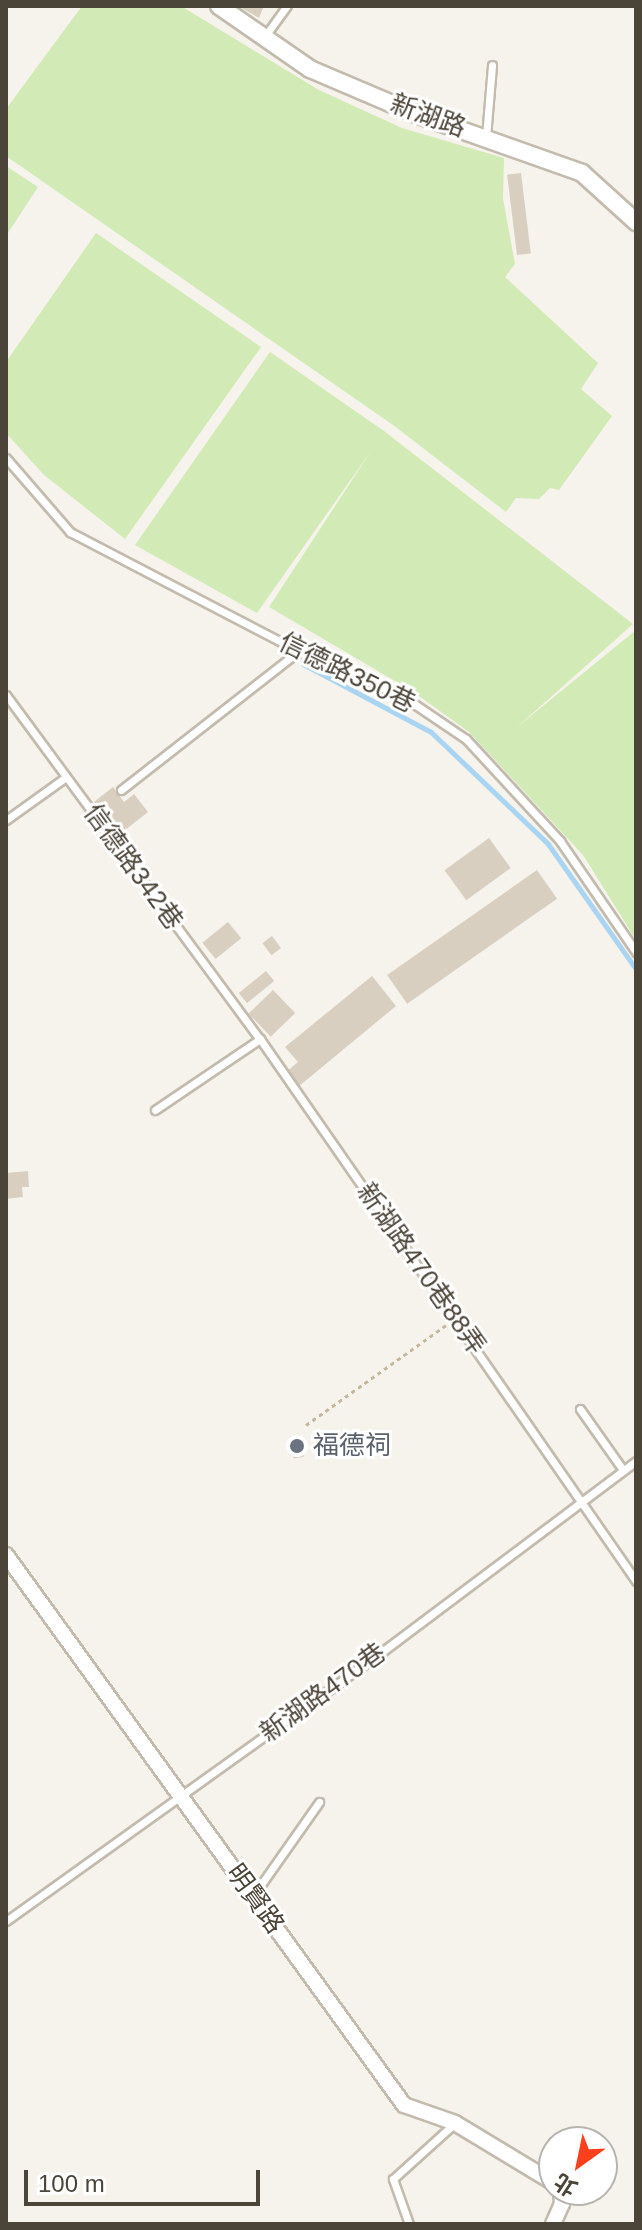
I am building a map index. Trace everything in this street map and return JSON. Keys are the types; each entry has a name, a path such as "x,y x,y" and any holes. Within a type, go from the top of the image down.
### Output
{"street":[{"name":"新湖路","path":"219,6 310,69 413,113 582,173 636,222"},
{"name":"明賢路","path":"6,1555 404,2105 455,2123 538,2173"}],"lane":[{"path":"265,36 287,6"},
{"path":"486,137 492,65"},
{"name":"信德路350巷","path":"6,458 70,532 299,651 404,697 466,739 560,841 636,952"},
{"path":"121,790 299,651"},
{"name":"信德路342巷","path":"6,695 260,1039"},
{"path":"6,820 66,777"},
{"path":"155,1110 260,1039"},
{"name":"新湖路470巷88弄","path":"260,1039 456,1318 578,1501 633,1572 636,1581"},
{"path":"580,1409 623,1470"},
{"name":"新湖路470巷","path":"6,1921 383,1651 578,1501 636,1461"},
{"path":"253,1896 319,1802"},
{"path":"409,2224 393,2179 455,2123"}],"path":[{"path":"306,1425 456,1318"}],"green space":[{"path":"82,6 181,6 319,90 402,128 504,158 503,199 515,264 505,277 598,363 581,389 612,416 559,490 550,488 539,499 516,498 506,512 393,425 6,156 6,109"},
{"path":"6,166 38,187 6,236"},
{"path":"96,233 261,347 125,539 44,475 6,433 6,362"},
{"path":"270,352 384,431 633,624 516,728 636,630 636,940 583,855 469,732 412,691 269,607 371,451 257,613 135,545"}],"building":[{"path":"238,6 264,6 259,18"},
{"path":"521,173 531,253 517,255 507,175"},
{"path":"113,787 124,802 134,794 148,812 120,834 94,802"},
{"path":"489,838 511,868 466,900 445,870"},
{"path":"537,870 557,899 407,1004 387,975"},
{"path":"228,922 241,938 216,959 202,943"},
{"path":"272,936 281,948 271,955 262,943"},
{"path":"266,971 274,981 247,1003 239,993"},
{"path":"372,976 396,1006 298,1087 286,1072 298,1062 285,1047"},
{"path":"273,990 295,1013 271,1037 249,1014"},
{"path":"28,1171 29,1187 22,1187 23,1197 6,1199 6,1173"},
{"name":"福德祠","path":"300,1435 304,1457 294,1458 290,1437"}],"waterway":[{"path":"303,664 431,732 548,844 636,969"}],"place":[{"name":"福德祠","path":"297,1446"}]}
